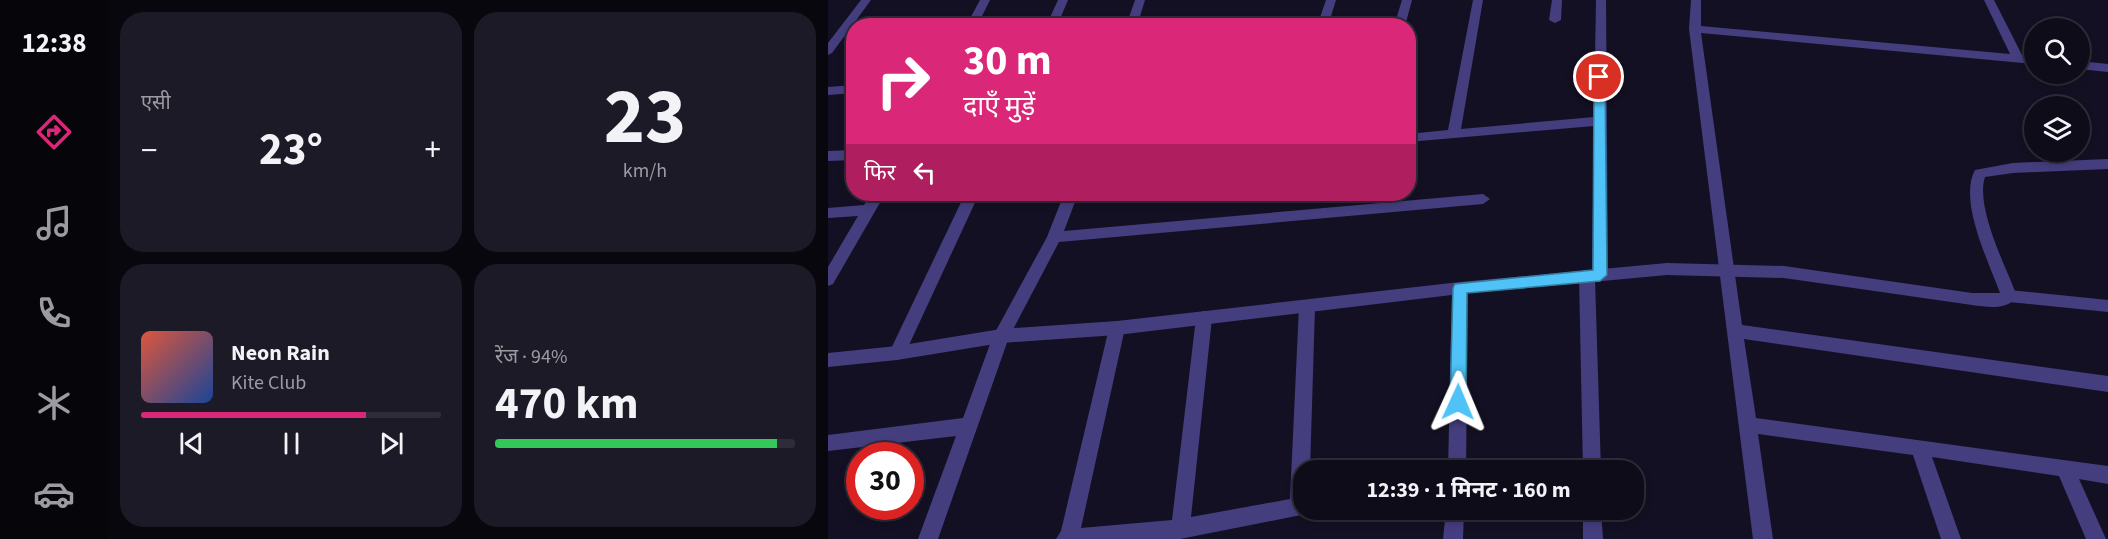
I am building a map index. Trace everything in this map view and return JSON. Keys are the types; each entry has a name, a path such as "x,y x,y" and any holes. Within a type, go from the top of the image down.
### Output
{"street":[{"path":"853,18 866,0"},
{"path":"975,18 985,0"},
{"path":"1056,18 1064,0"},
{"path":"1134,18 1140,0"},
{"path":"1325,18 1331,0"},
{"path":"1401,18 1407,0"},
{"path":"1454,134 1478,0"},
{"path":"1555,20 1557,0"},
{"path":"1592,460 1600,0"},
{"path":"1696,0 1695,29 1763,539"},
{"path":"1989,0 2018,59"},
{"path":"828,51 846,27"},
{"path":"1695,29 2024,59"},
{"path":"2090,66 2108,68"},
{"path":"828,91 846,90"},
{"path":"1416,137 1599,122"},
{"path":"828,156 846,155"},
{"path":"2009,296 1976,202 1975,179 1980,174 1994,169 2108,164"},
{"path":"1054,237 1483,199"},
{"path":"828,280 874,201"},
{"path":"897,353 969,201"},
{"path":"928,539 1001,336 1054,237 1068,201"},
{"path":"828,213 869,210"},
{"path":"828,360 897,353 1001,336 1117,328 1460,288 1667,268 1727,268 1784,273 1982,300 2001,300 2009,296 2108,306"},
{"path":"1457,460 1460,288"},
{"path":"1302,460 1306,307"},
{"path":"1180,529 1204,318"},
{"path":"1117,328 1067,539 1180,529 1293,508"},
{"path":"1736,331 2108,384"},
{"path":"1749,425 2108,475"},
{"path":"828,442 968,426"},
{"path":"1919,447 1951,539"},
{"path":"2064,468 2096,539"},
{"path":"1453,539 1454,520"},
{"path":"1592,520 1593,539"}],"route":[{"path":"1458,402 1460,288 1600,275 1599,77"}]}
